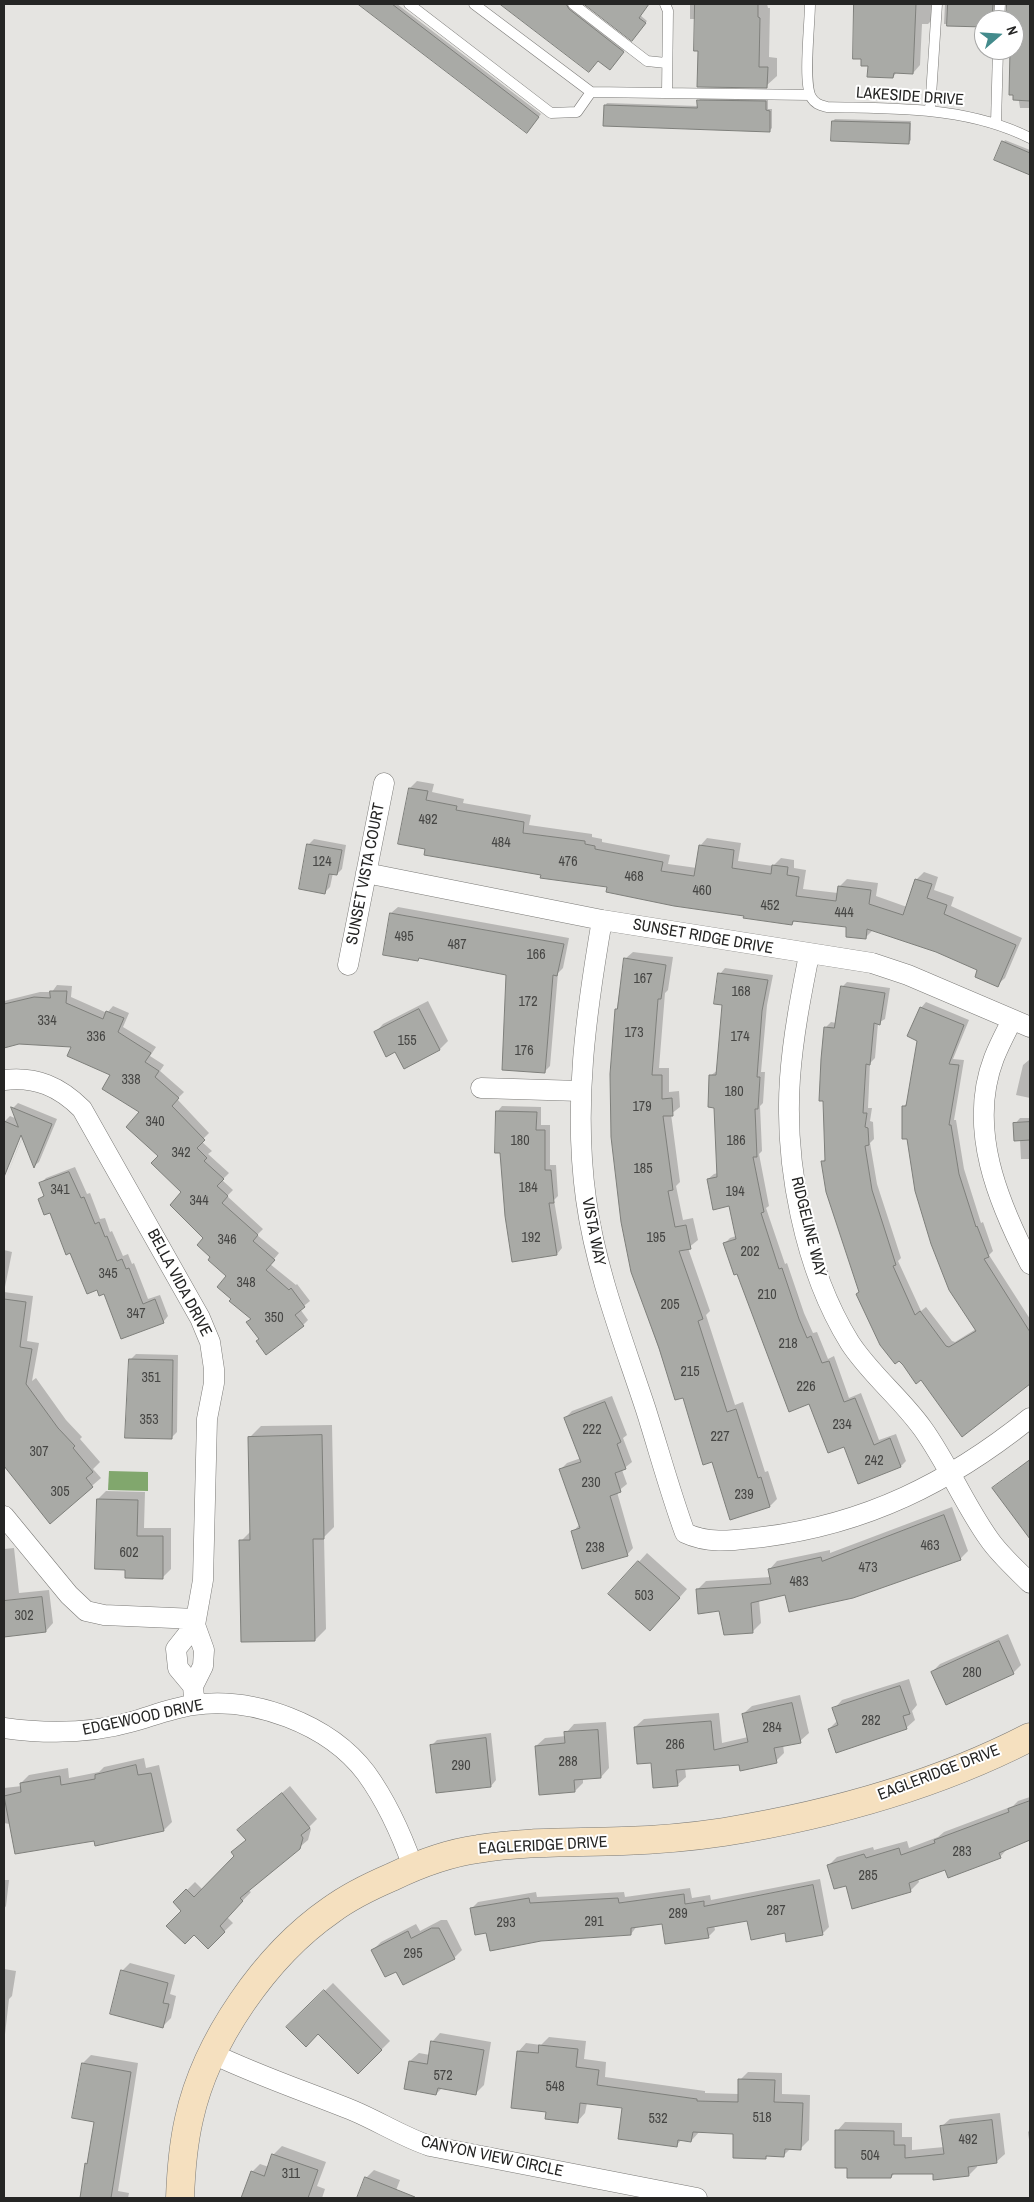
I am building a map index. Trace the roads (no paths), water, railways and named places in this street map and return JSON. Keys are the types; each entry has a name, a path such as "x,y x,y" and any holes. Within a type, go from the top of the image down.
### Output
{"main road":[{"name":"EAGLERIDGE DRIVE","path":"180,2198 182,2160 189,2116 213,2054 231,2019 263,1972 300,1934 330,1910 358,1893 413,1867 475,1849 505,1845 627,1841 722,1832 835,1809 926,1781 1030,1737"}],"street":[{"name":"SUNSET VISTA COURT","path":"348,966 384,783"},
{"name":"SUNSET RIDGE DRIVE","path":"366,873 602,920 890,968 1030,1027"},
{"name":"VISTA WAY","path":"602,920 585,1027 580,1091 586,1198 596,1250 614,1318 646,1410 684,1533 698,1539 726,1542 810,1529 876,1510 920,1491 951,1474"},
{"name":"RIDGELINE WAY","path":"809,954 793,1050 789,1111 795,1181 814,1262 834,1312 850,1342 874,1374 911,1412 934,1444 990,1540 1030,1582"},
{"path":"1012,1020 994,1058 989,1074 984,1134 994,1179 1013,1229 1030,1264"},
{"name":"BELLA VIDA DRIVE","path":"4,1080 29,1080 44,1083 64,1093 82,1109 200,1318 210,1342 214,1362 214,1384 207,1419 202,1580 196,1622"},
{"path":"481,1088 580,1091"},
{"path":"951,1474 1003,1440 1030,1418"},
{"path":"4,1516 69,1595 86,1611 102,1615 196,1622"},
{"path":"194,1695 178,1668 176,1649 196,1622"},
{"name":"EDGEWOOD DRIVE","path":"4,1728 41,1732 85,1731 130,1722 194,1695 261,1708 284,1715 326,1738 365,1771 394,1818 413,1867"},
{"name":"CANYON VIEW CIRCLE","path":"213,2054 262,2076 371,2118 398,2134 430,2146 697,2198"}],"lane":[{"path":"409,4 551,113 578,112 591,92 473,4"},
{"path":"573,4 647,61 666,63"},
{"path":"665,4 668,10 667,93"},
{"path":"810,4 808,81 812,99"},
{"path":"930,111 937,4"},
{"path":"996,123 998,60"},
{"name":"LAKESIDE DRIVE","path":"591,92 812,99 827,107 930,111 964,115 996,123 1030,138"}]}
